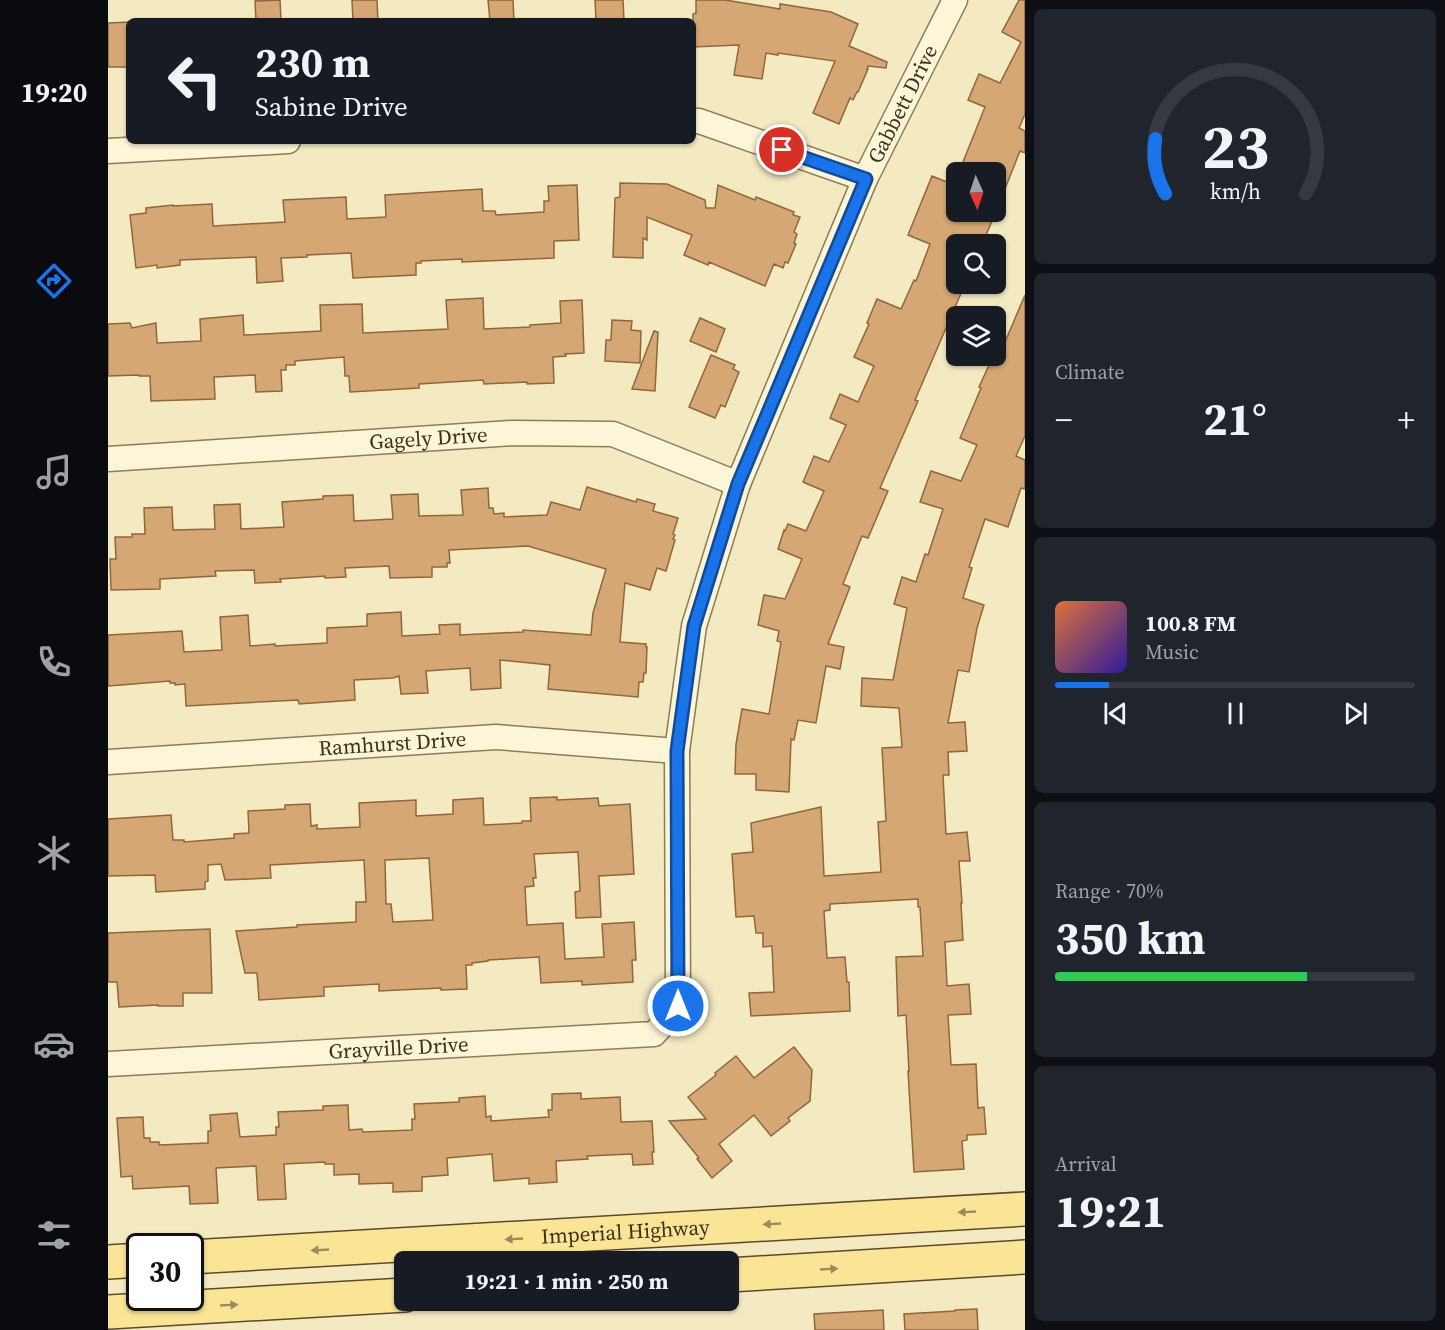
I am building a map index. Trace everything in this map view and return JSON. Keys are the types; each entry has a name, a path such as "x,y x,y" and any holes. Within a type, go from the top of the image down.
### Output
{"main road":[{"name":"Imperial Highway","path":"204,1256 1025,1209"},
{"path":"739,1274 1025,1257"},
{"path":"108,1262 126,1261"},
{"path":"108,1312 394,1296"}],"street":[{"name":"Gabbett Drive","path":"678,1006 677,751 694,626 738,484 866,179 955,0"},
{"path":"696,121 866,179"},
{"path":"108,151 234,144"},
{"name":"Gagely Drive","path":"108,459 512,433 613,434 738,484"},
{"name":"Ramhurst Drive","path":"108,762 496,737 677,751"},
{"name":"Grayville Drive","path":"108,1064 654,1034 678,1006"}],"building":[{"path":"280,0 281,18 256,18 255,1"},
{"path":"352,0 377,0 378,18 353,18"},
{"path":"488,0 513,0 514,18 490,18"},
{"path":"595,0 623,0 624,18 596,18"},
{"path":"696,0 725,0 780,9 780,4 831,12 858,24 849,46 887,62 886,68 868,66 858,92 853,100 850,98 839,124 813,113 835,61 766,53 762,79 734,75 739,45 696,47 696,18 693,18 693,14 696,13"},
{"path":"1019,0 1025,0 1025,114 1019,128 1025,131 1025,153 1020,151 1006,186 1006,162 963,162 985,107 968,100 979,74 1000,83 1021,42 1002,32"},
{"path":"126,22 126,67 108,67 108,23"},
{"path":"932,176 946,182 946,222 992,222 986,234 946,234 946,294 961,294 956,306 946,306 946,328 915,400 918,401 880,488 888,491 868,538 862,536 843,584 850,587 828,644 844,647 840,669 826,666 816,723 798,720 794,740 791,739 789,792 756,790 756,774 735,774 736,744 742,709 769,714 781,642 777,641 779,631 758,625 764,595 785,599 802,559 778,549 788,524 806,531 824,491 803,482 814,456 829,462 846,425 830,418 840,394 858,402 874,366 854,357 877,299 901,309 914,280 916,281 930,244 908,235"},
{"path":"620,183 667,184 705,200 706,208 715,208 718,185 755,200 756,197 794,212 793,215 800,217 794,232 797,234 794,243 796,244 788,263 785,262 783,268 774,264 765,286 709,262 708,265 684,255 692,235 647,217 647,240 643,238 643,258 613,257 615,198 620,197"},
{"path":"577,185 579,240 554,241 554,258 462,262 462,259 421,261 421,263 416,263 416,275 353,278 351,253 307,255 307,257 281,258 283,281 257,283 256,257 180,260 180,265 136,268 130,215 146,213 146,208 212,204 213,226 285,222 283,200 346,197 347,219 386,217 385,195 482,189 483,211 495,211 496,215 544,212 544,201 549,201 548,186"},
{"path":"1025,295 1025,436 1016,456 1025,460 1025,489 1021,488 1008,527 985,519 969,567 972,568 963,598 984,605 977,628 969,672 958,670 948,723 965,722 967,751 948,752 949,775 943,775 946,834 967,832 970,861 959,861 963,940 945,942 947,986 969,984 971,1014 948,1015 951,1065 976,1064 978,1108 984,1107 986,1134 967,1135 967,1140 962,1141 964,1169 914,1172 906,1015 898,1016 896,957 923,956 918,899 830,904 830,910 824,911 827,958 845,957 850,1011 751,1016 749,993 774,992 772,946 763,947 763,933 756,933 754,916 736,917 732,854 753,852 751,823 821,807 824,876 881,872 878,822 886,821 882,748 902,747 899,708 861,706 862,678 893,680 907,608 894,604 902,577 916,582 925,554 928,555 943,509 920,502 931,471 961,481 977,445 960,438 989,366 1006,366 1006,340"},
{"path":"483,298 484,329 561,323 560,301 582,300 584,353 553,357 554,383 484,384 483,380 419,384 419,388 350,392 349,376 345,376 344,357 295,361 295,365 286,365 286,370 281,370 282,391 256,392 255,375 214,377 215,399 151,401 150,376 108,376 108,324 130,323 132,328 156,323 157,343 201,341 200,319 243,315 244,335 321,331 320,305 362,304 363,333 448,329 446,300"},
{"path":"700,318 725,329 716,352 690,341"},
{"path":"612,320 632,321 631,330 641,331 640,363 605,361 606,340 611,340"},
{"path":"654,331 658,332 655,391 632,389"},
{"path":"711,355 735,365 733,369 739,372 725,407 721,405 715,418 689,407"},
{"path":"587,487 636,502 637,499 655,504 653,511 678,518 673,534 675,540 666,571 657,568 650,590 625,583 620,642 646,644 647,647 646,673 644,673 643,682 639,682 638,697 548,689 550,665 500,660 501,688 471,690 470,668 426,671 428,693 401,694 399,676 354,680 355,700 299,704 298,700 186,706 185,684 175,685 170,681 108,686 108,635 182,631 184,652 222,650 220,617 248,615 250,646 327,643 327,628 367,626 367,614 401,612 402,636 440,634 439,625 460,624 460,635 523,632 523,630 591,635 593,613 606,569 528,546 449,550 450,563 447,563 447,567 432,567 432,577 390,578 389,566 345,568 346,577 325,578 325,576 255,583 254,570 215,571 216,576 160,579 160,589 111,590 110,559 116,559 115,537 145,534 144,508 172,507 173,530 215,529 214,505 240,504 241,529 284,527 282,502 323,499 323,496 353,495 354,521 393,519 391,495 418,494 419,516 463,515 461,490 488,488 489,508 493,508 494,514 504,513 504,517 547,515 551,502 580,510"},
{"path":"557,797 557,800 598,798 599,806 630,804 634,874 599,876 601,917 576,918 575,892 580,891 578,852 534,854 536,878 533,878 534,886 525,887 527,925 563,923 565,959 604,957 602,924 634,922 636,960 632,960 633,982 582,985 582,981 541,983 539,957 488,960 466,965 467,989 379,991 379,984 324,987 324,996 259,1000 257,973 245,973 236,931 356,922 356,902 366,902 364,860 270,865 271,878 225,880 221,864 208,865 208,881 205,882 205,889 156,892 155,875 108,876 108,819 171,815 173,840 184,840 184,842 234,838 234,834 249,833 248,811 285,809 285,805 310,804 311,826 317,825 317,829 360,827 359,803 416,800 416,816 453,814 453,800 483,798 484,825 531,821 530,798","holes":["429,858 433,920 393,922 391,904 386,904 385,860"]},
{"path":"210,929 212,993 183,993 183,1006 119,1007 117,982 108,982 108,933"},
{"path":"794,1047 812,1070 810,1101 788,1118 790,1121 771,1136 754,1115 719,1144 732,1161 712,1178 669,1121 706,1119 688,1097 736,1056 754,1078"},
{"path":"581,1093 581,1099 620,1097 621,1122 652,1121 653,1164 633,1165 632,1154 587,1156 588,1159 556,1161 557,1182 529,1184 529,1178 494,1181 492,1154 447,1158 448,1175 422,1177 422,1191 393,1192 393,1183 359,1184 359,1174 334,1175 334,1164 325,1164 325,1162 284,1164 286,1199 258,1200 256,1166 216,1168 218,1203 190,1204 189,1186 133,1189 132,1176 121,1177 117,1118 143,1117 144,1138 150,1138 150,1142 159,1142 159,1145 208,1143 208,1131 211,1131 210,1115 237,1113 240,1137 276,1135 276,1127 279,1127 278,1112 323,1110 323,1106 348,1105 349,1130 362,1129 363,1132 412,1130 412,1119 415,1119 414,1104 459,1102 459,1098 485,1096 486,1117 491,1116 491,1121 549,1117 548,1110 552,1110 552,1094"},
{"path":"977,1309 978,1330 905,1330 904,1314"},
{"path":"883,1310 884,1330 815,1330 814,1314"}],"route":[{"path":"678,1006 677,751 694,626 738,484 866,179 782,150"}]}
